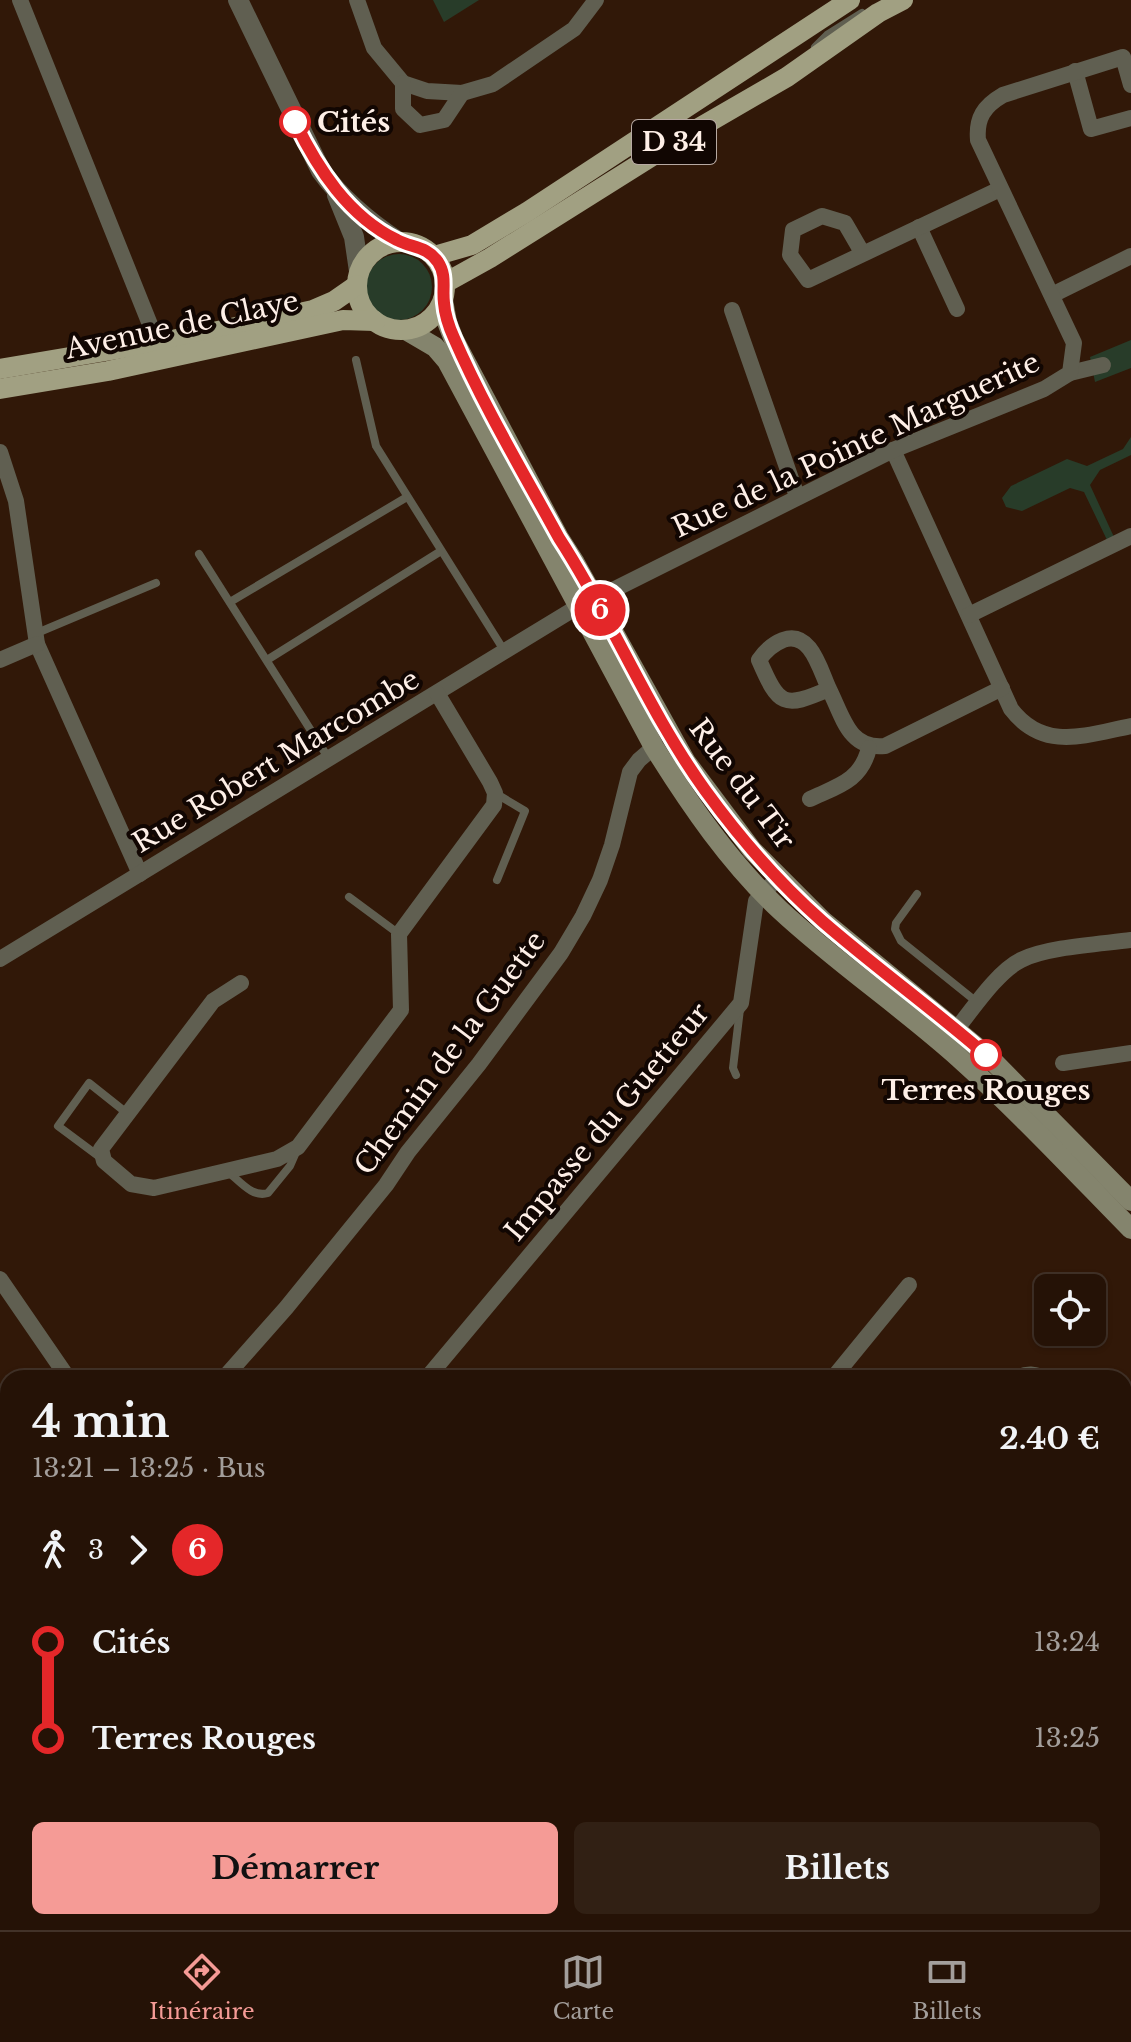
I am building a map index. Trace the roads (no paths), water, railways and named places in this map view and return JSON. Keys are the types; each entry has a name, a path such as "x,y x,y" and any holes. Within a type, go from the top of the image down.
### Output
{"main road":[{"name":"D 34","path":"434,256 472,245 527,212 850,0"},
{"name":"D 34","path":"444,291 490,258 673,143 787,77 878,13 903,0"},
{"path":"399,242 418,245 434,256 440,264 444,291 435,314 422,325 406,330 390,328 375,321 365,311 359,298 358,278 368,257 375,251 399,242"},
{"name":"Avenue de Claye","path":"0,369 157,342 320,308 358,278"},
{"name":"Rue du Tir","path":"444,291 447,322 470,373 586,603"},
{"name":"Avenue de Claye","path":"0,389 121,368 343,320 375,321"},
{"name":"Rue du Tir","path":"406,330 435,347 447,361 586,603 701,818 771,886 823,921 950,1037 1012,1107 1131,1229"},
{"name":"Rue du Tir","path":"950,1037 1013,1080 1131,1201"}],"street":[{"path":"20,0 157,342"},
{"path":"238,0 306,145 336,191 354,237 358,278"},
{"path":"357,0 374,48 403,83 427,91 462,93 493,84 574,29 596,0"},
{"name":"Rue de la Pointe Marguerite","path":"1070,373 1074,343 1000,189 978,140 976,126 990,102 1003,95 1127,56 1131,85"},
{"path":"1075,71 1091,129 1131,118"},
{"path":"403,83 403,109 420,125 444,120 462,93"},
{"path":"863,254 845,223 822,216 793,230 790,255 808,280 863,254 919,227 1000,189"},
{"path":"336,191 375,226 399,242"},
{"path":"919,227 957,309"},
{"path":"1052,295 1131,256"},
{"path":"732,310 797,496"},
{"name":"Rue de la Pointe Marguerite","path":"586,603 893,450 1044,389 1070,373 1103,365"},
{"path":"893,450 1011,709 1019,720 1033,731 1047,736 1086,735 1131,726"},
{"path":"0,452 3,473 16,501 37,639 140,874"},
{"path":"969,615 1131,536"},
{"name":"Rue Robert Marcombe","path":"0,959 586,603"},
{"path":"0,660 37,639"},
{"path":"829,689 803,701 792,703 783,700 772,689 759,660 780,641 801,639 808,645 854,738 869,748 885,746 1002,688"},
{"path":"241,983 213,1001 101,1149 104,1161 131,1184 154,1188 277,1159 298,1147 401,1010 399,934 494,805 495,793 490,782 437,693"},
{"name":"Chemin de la Guette","path":"231,1370 386,1185 561,953 600,880 630,772 639,760 662,742"},
{"path":"810,799 857,774 869,748"},
{"name":"Impasse du Guetteur","path":"434,1370 741,1003 756,901 771,886"},
{"path":"950,1037 1005,971 1021,960 1044,953 1131,940"},
{"path":"1063,1063 1131,1053"},
{"path":"0,1279 63,1370"},
{"path":"840,1370 909,1285"}],"lane":[{"path":"787,77 827,35 882,0"},
{"path":"356,360 376,446 505,652"},
{"path":"230,602 407,497"},
{"path":"267,660 441,551"},
{"path":"199,554 329,759"},
{"path":"37,639 156,583"},
{"path":"495,793 525,811 497,880"},
{"path":"917,894 896,923 897,935 907,947 978,1003"},
{"path":"349,897 399,934"},
{"path":"736,1075 733,1068 741,1003"},
{"path":"104,1161 58,1126 89,1083 128,1114"},
{"path":"227,1170 256,1195 263,1195 290,1166 298,1147"}],"place":[{"name":"Cités","path":"295,122"},
{"name":"Terres Rouges","path":"986,1055"}]}
